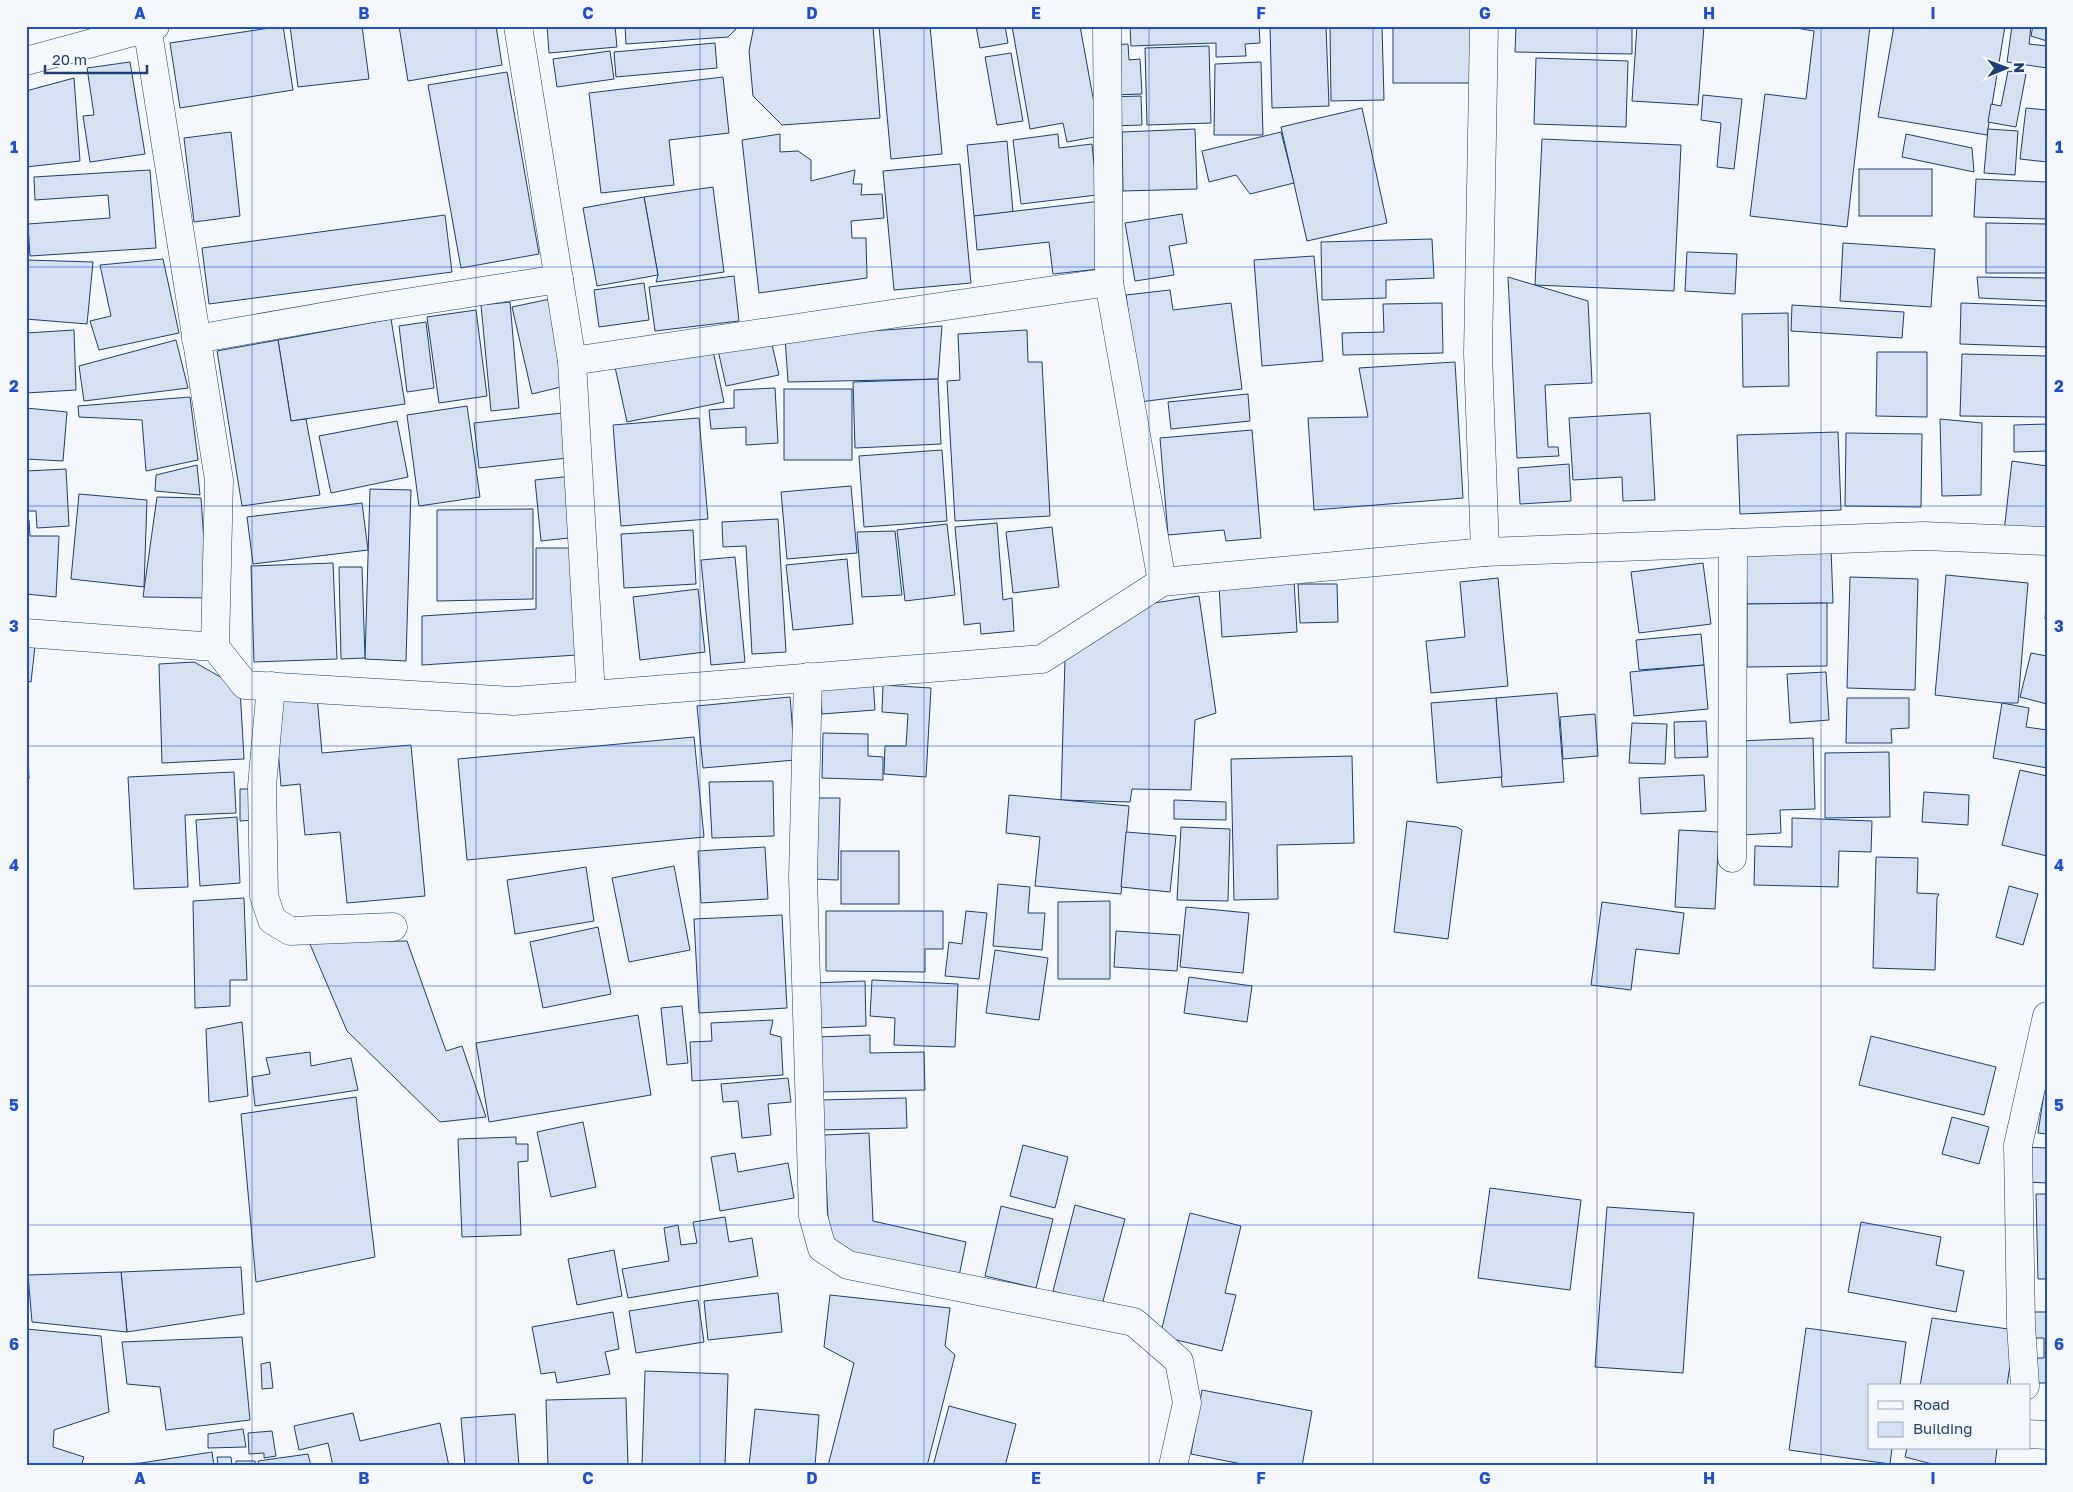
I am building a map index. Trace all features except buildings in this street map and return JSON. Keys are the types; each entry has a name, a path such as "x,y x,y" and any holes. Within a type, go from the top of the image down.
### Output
{"street":[{"path":"518,26 572,360 591,695"},
{"path":"1108,26 1109,282 1162,582"},
{"path":"1484,26 1478,353 1485,552"},
{"path":"26,61 150,27 218,480 215,646 245,685 514,701 1042,659 1162,582 1485,552 1923,536 2047,541"},
{"path":"196,339 373,308 559,279"},
{"path":"572,360 1109,282"},
{"path":"1732,858 1733,543"},
{"path":"26,633 215,646"},
{"path":"808,677 802,877 813,1216 822,1248 848,1265 1134,1322 1178,1361 1187,1404 1173,1466"},
{"path":"271,686 262,786 264,896 272,920 290,930 394,927"},
{"path":"2025,1384 2021,1325 2018,1145 2047,1016"},
{"path":"2030,1434 2047,1434"}]}
